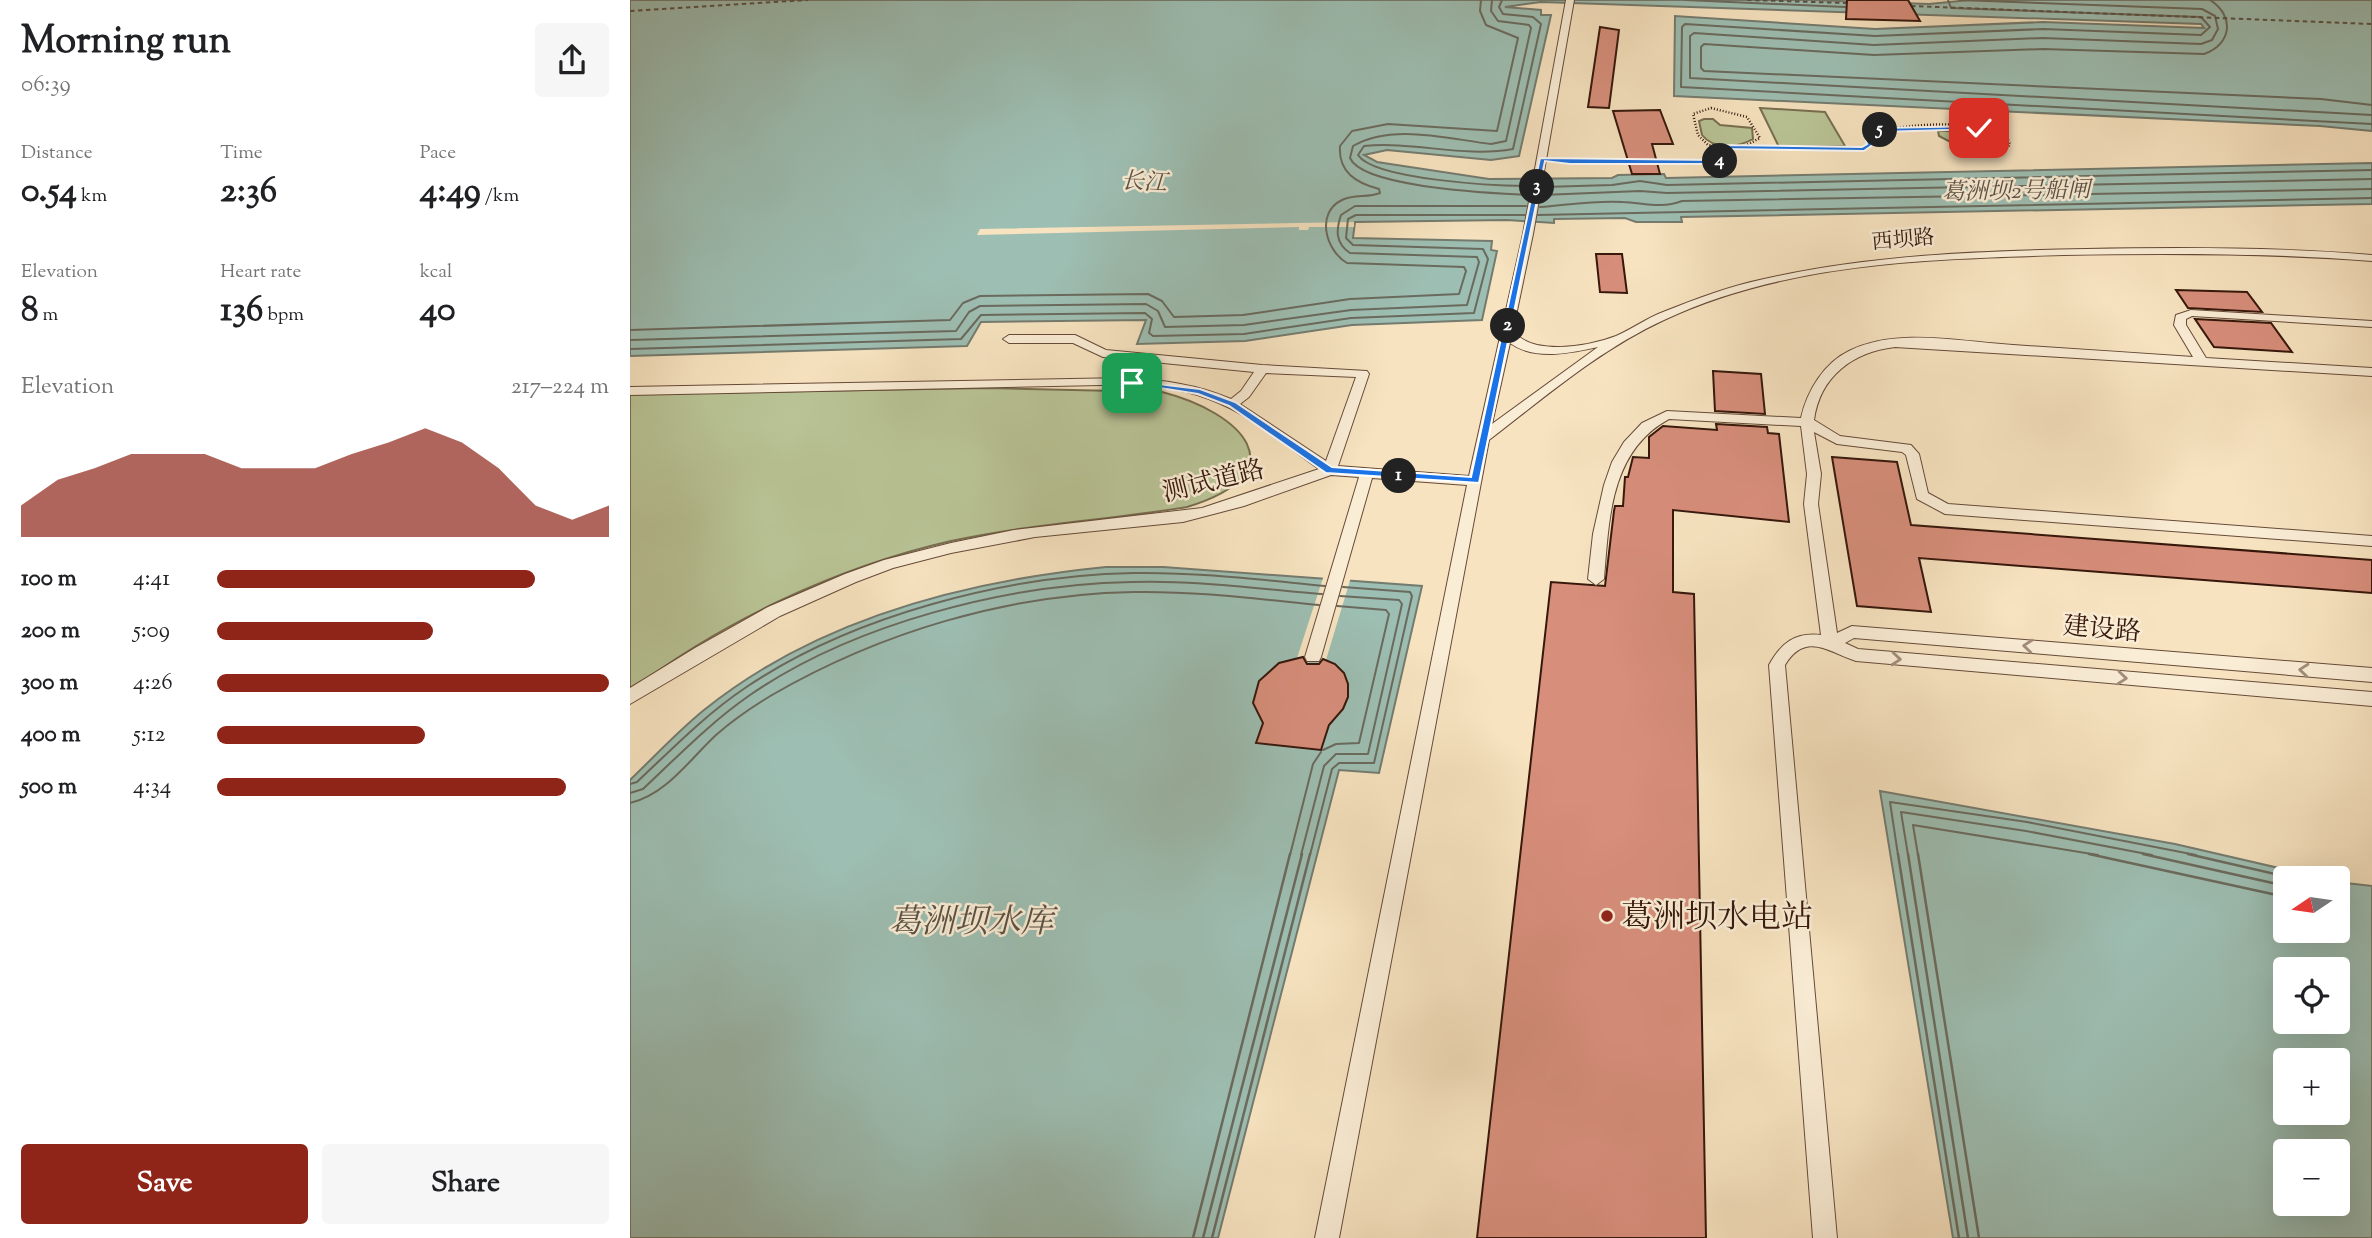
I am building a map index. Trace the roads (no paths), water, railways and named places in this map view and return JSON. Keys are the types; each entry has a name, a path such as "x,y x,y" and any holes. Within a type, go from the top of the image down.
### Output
{"lane":[{"path":"1327,1238 1483,438 1531,222 1569,2"},
{"name":"西坝路","path":"1483,438 1619,338 1662,316 1719,295 1841,265 1934,255 2172,251 2284,252 2372,258"},
{"path":"2202,361 2180,325 2180,317 2191,313 2372,324"},
{"path":"1507,330 1517,343 1570,351 1619,338"},
{"path":"1009,339 1075,339 1103,353 1262,369 1363,374 1330,470 1475,481"},
{"path":"1830,643 1811,504 1816,488 1807,422 1825,376 1854,350 1874,344 1910,342 2372,372"},
{"path":"1232,404 1245,394 1262,369"},
{"name":"测试道路","path":"630,391 1132,383 1200,391 1232,404 1330,470"},
{"path":"1596,579 1602,507 1624,454 1648,421 1667,415 1807,422 1837,440 1906,447 1912,454 1922,496 1945,509 2372,541"},
{"name":"测试道路","path":"630,697 706,647 790,602 880,568 928,553 1053,529 1181,517 1223,508 1330,470"},
{"path":"1313,657 1367,473"},
{"name":"建设路","path":"1830,643 1852,632 2372,675"},
{"path":"1825,1238 1777,665 1785,648 1800,640 1830,643 1856,655 2372,699"}],"water":[{"path":"630,0 1810,0 1929,4 1970,0 2372,0 2372,131 2320,126 1674,96 1675,16 1875,29 2043,22 2204,28 2201,24 1541,2 1505,7 1541,10 1541,15 1551,15 1519,156 1491,160 1387,150 1364,155 1377,162 1489,179 1612,178 1618,175 1664,174 1666,178 2372,163 2372,204 1681,217 1682,222 1636,222 1625,218 1554,219 1554,223 1507,220 1355,222 1353,238 1492,241 1491,250 1497,251 1482,320 1352,325 1245,341 1137,344 1146,320 981,322 967,346 630,356"},
{"name":"葛洲坝水库","path":"1106,567 1163,567 1422,586 1379,773 1339,770 1218,1238 630,1238 630,780 694,718 748,678 795,651 844,628 947,594 1053,573"},
{"path":"1880,791 2175,844 2273,867 2273,943 2350,943 2350,883 2372,886 2372,1238 1953,1238"}],"place":[{"name":"葛洲坝水电站","path":"1607,916"}],"water label":[{"name":"长江","path":"1144,181"},
{"name":"葛洲坝2号船闸","path":"2016,190"}]}
